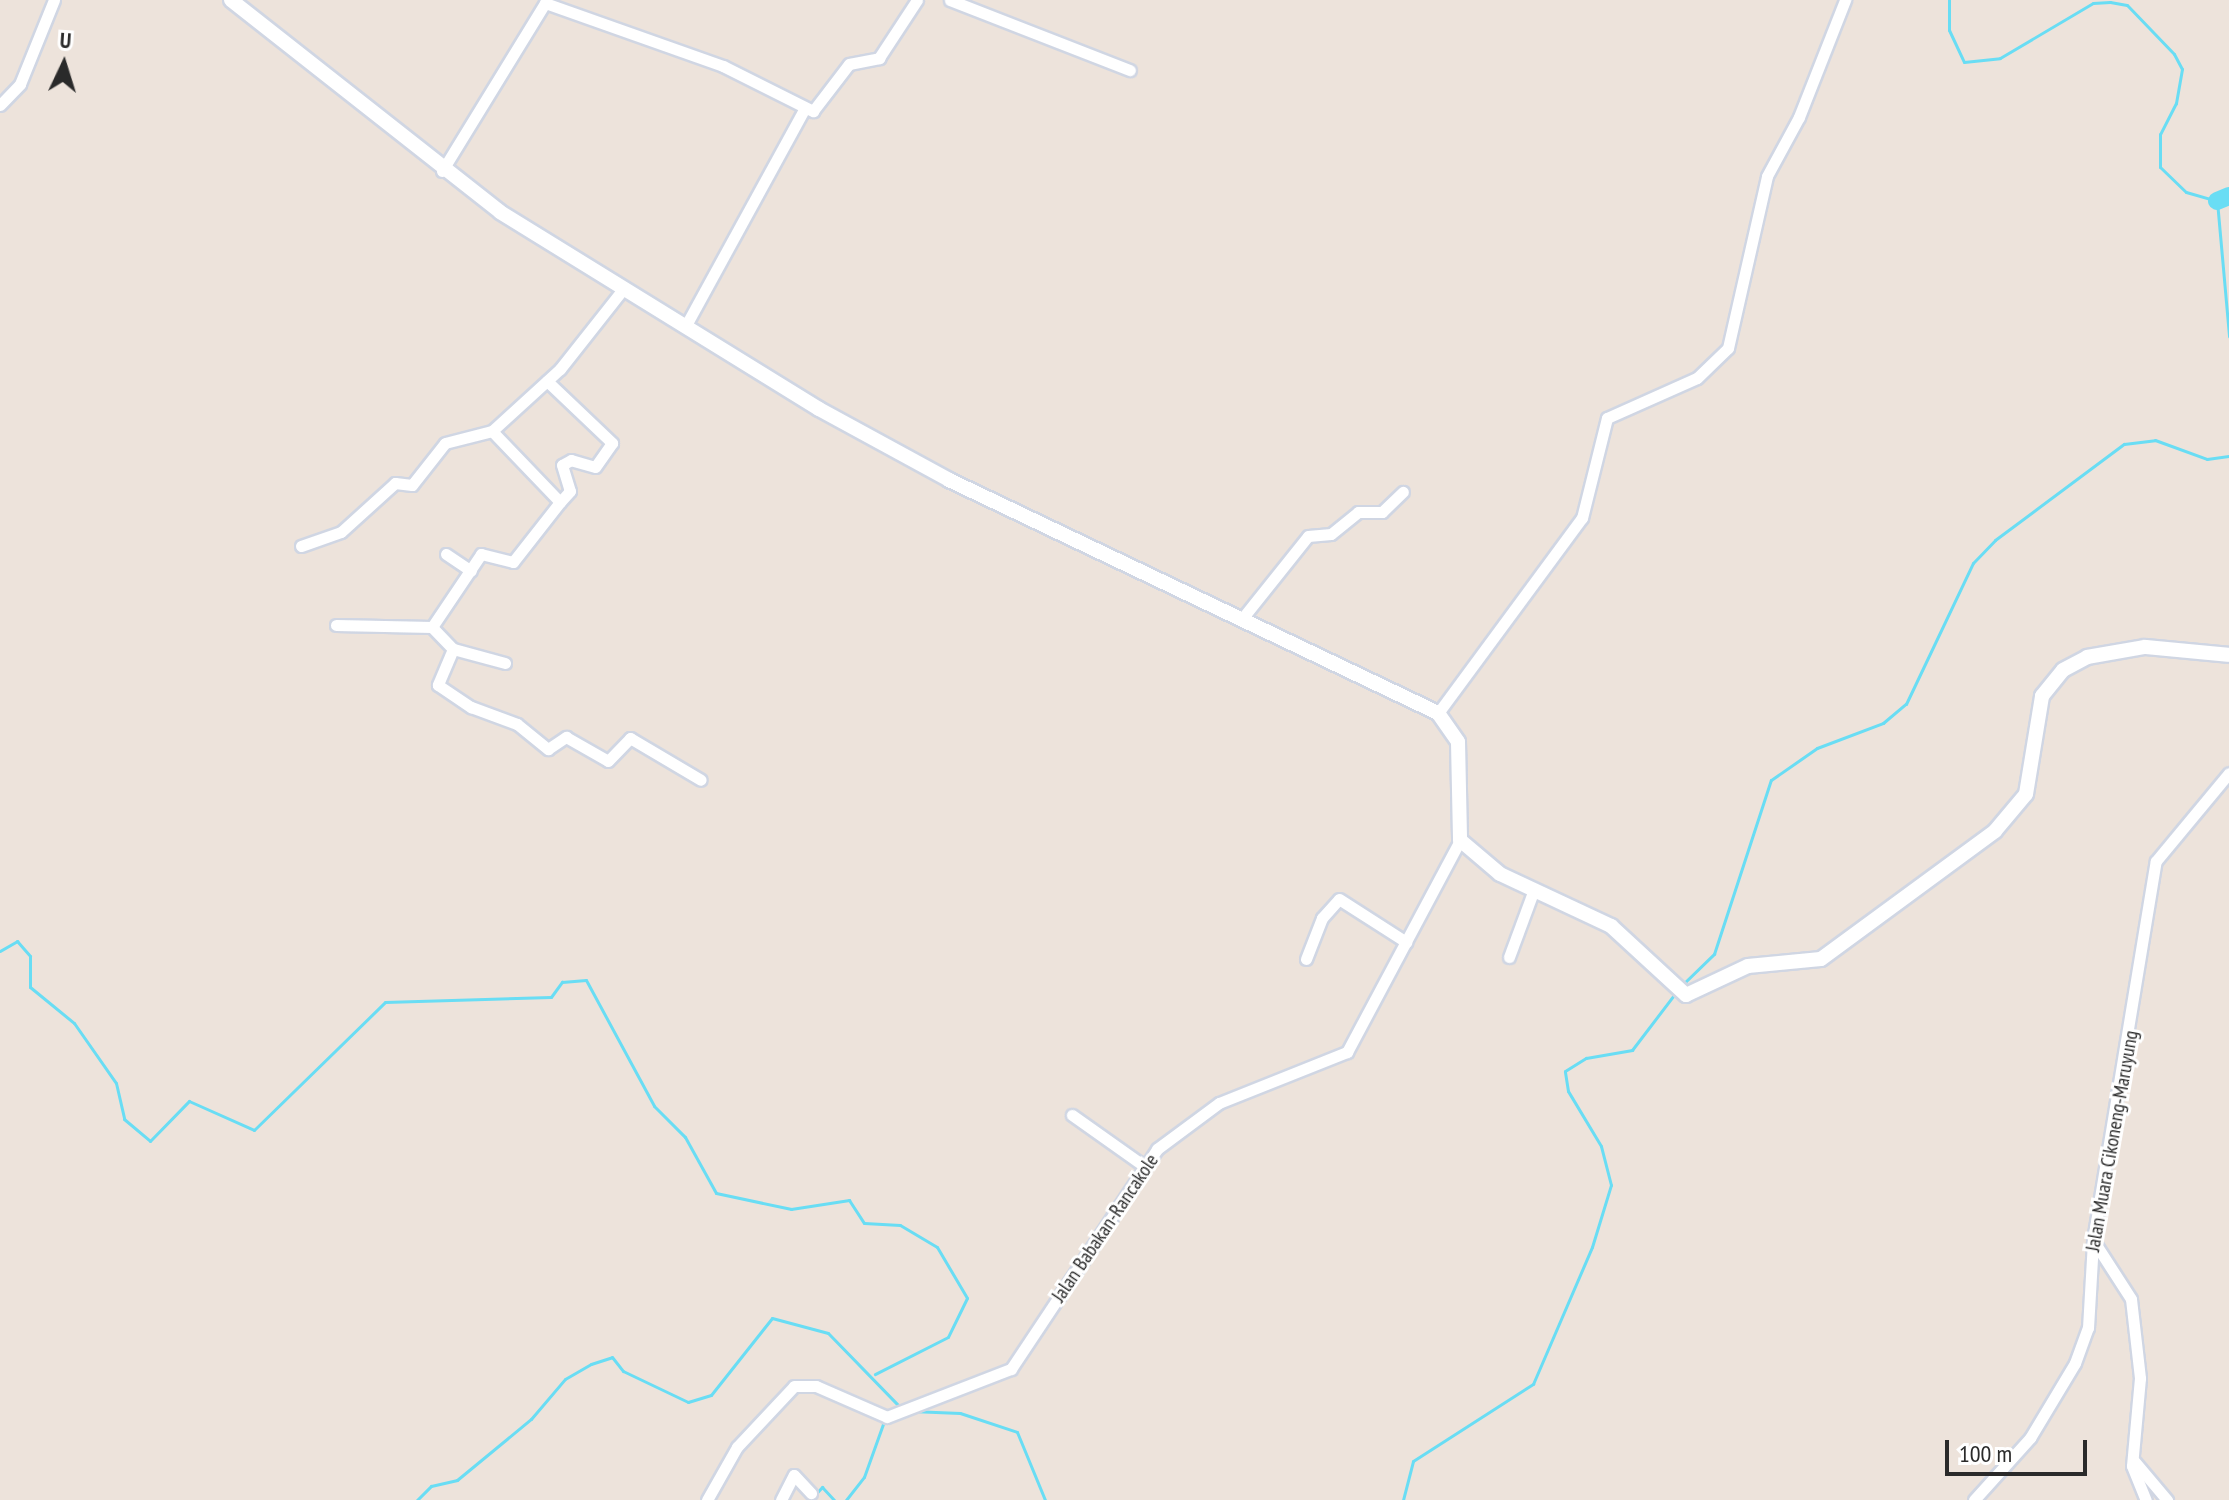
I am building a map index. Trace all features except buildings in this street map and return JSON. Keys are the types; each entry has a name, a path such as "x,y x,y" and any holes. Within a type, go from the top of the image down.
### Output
{"street":[{"path":"0,105 20,84 54,0"},
{"path":"231,0 442,171 685,327 949,480 1438,713 1458,742 1460,840 1533,892 1611,926 1678,988 1748,966 1821,959 1995,831 2026,794 2042,696 2063,670 2087,657 2145,647 2229,655"},
{"path":"442,171 545,3 723,66 805,108 823,105 849,64 875,62 917,0"},
{"path":"950,0 1130,70"},
{"path":"1438,713 1582,518 1607,418 1697,378 1728,348 1767,176 1799,117 1845,0"},
{"path":"685,327 805,108"},
{"path":"301,546 341,532 395,483 412,485 445,443 492,431 547,381 624,288"},
{"path":"432,627 483,553 516,560 570,491 562,465 571,460 595,467 612,443 547,381"},
{"path":"492,431 560,502"},
{"path":"1241,620 1308,536 1331,534 1358,512 1382,512 1403,492"},
{"path":"446,554 471,571"},
{"path":"336,625 432,627 453,649 505,663"},
{"path":"453,649 438,685 471,707 517,724 548,749 566,737 608,761 630,738 701,780"},
{"name":"Jalan Muara Cikoneng-Maruyung","path":"1974,1500 2030,1438 2075,1363 2088,1328 2093,1240 2156,861 2229,773"},
{"name":"Jalan Babakan-Rancakole","path":"711,1499 737,1447 794,1386 816,1386 883,1417 912,1412 1011,1369 1144,1166 1180,1129 1219,1103 1347,1052 1460,840"},
{"path":"1509,957 1533,892"},
{"path":"1306,959 1322,918 1339,899 1406,942"},
{"path":"1072,1115 1144,1166"},
{"path":"2093,1240 2131,1299 2140,1378 2132,1458 2146,1500"},
{"path":"2132,1458 2167,1500"},
{"path":"781,1500 794,1475 811,1493"}],"waterway":[{"path":"1949,0 1949,30 1964,62 2000,58 2093,3 2110,2 2127,5 2174,54 2182,69 2176,103 2160,134 2160,167 2186,192 2217,201 2229,336"},
{"path":"2217,201 2229,196"},
{"path":"1682,985 1714,954 1771,780 1817,748 1883,723 1906,704 1973,563 1995,540 2124,444 2155,440 2207,459 2229,456"},
{"path":"0,951 17,941 30,956 30,987 74,1023 116,1083 124,1119 150,1141 189,1101 254,1130 385,1002 551,997 562,982 586,980 654,1106 685,1137 716,1193 791,1209 849,1200 864,1223 900,1225 937,1247 967,1298 948,1337 875,1374"},
{"path":"1403,1500 1413,1461 1533,1384 1592,1247 1611,1185 1601,1146 1568,1091 1565,1071 1586,1058 1632,1050 1677,991"},
{"path":"417,1500 431,1486 457,1480 531,1419 565,1379 591,1364 612,1357 623,1371 688,1402 711,1395 772,1318 828,1333 900,1407"},
{"path":"911,1411 960,1413 1017,1432 1045,1500"},
{"path":"846,1500 864,1477 884,1421"},
{"path":"810,1500 822,1487 834,1500"}]}
